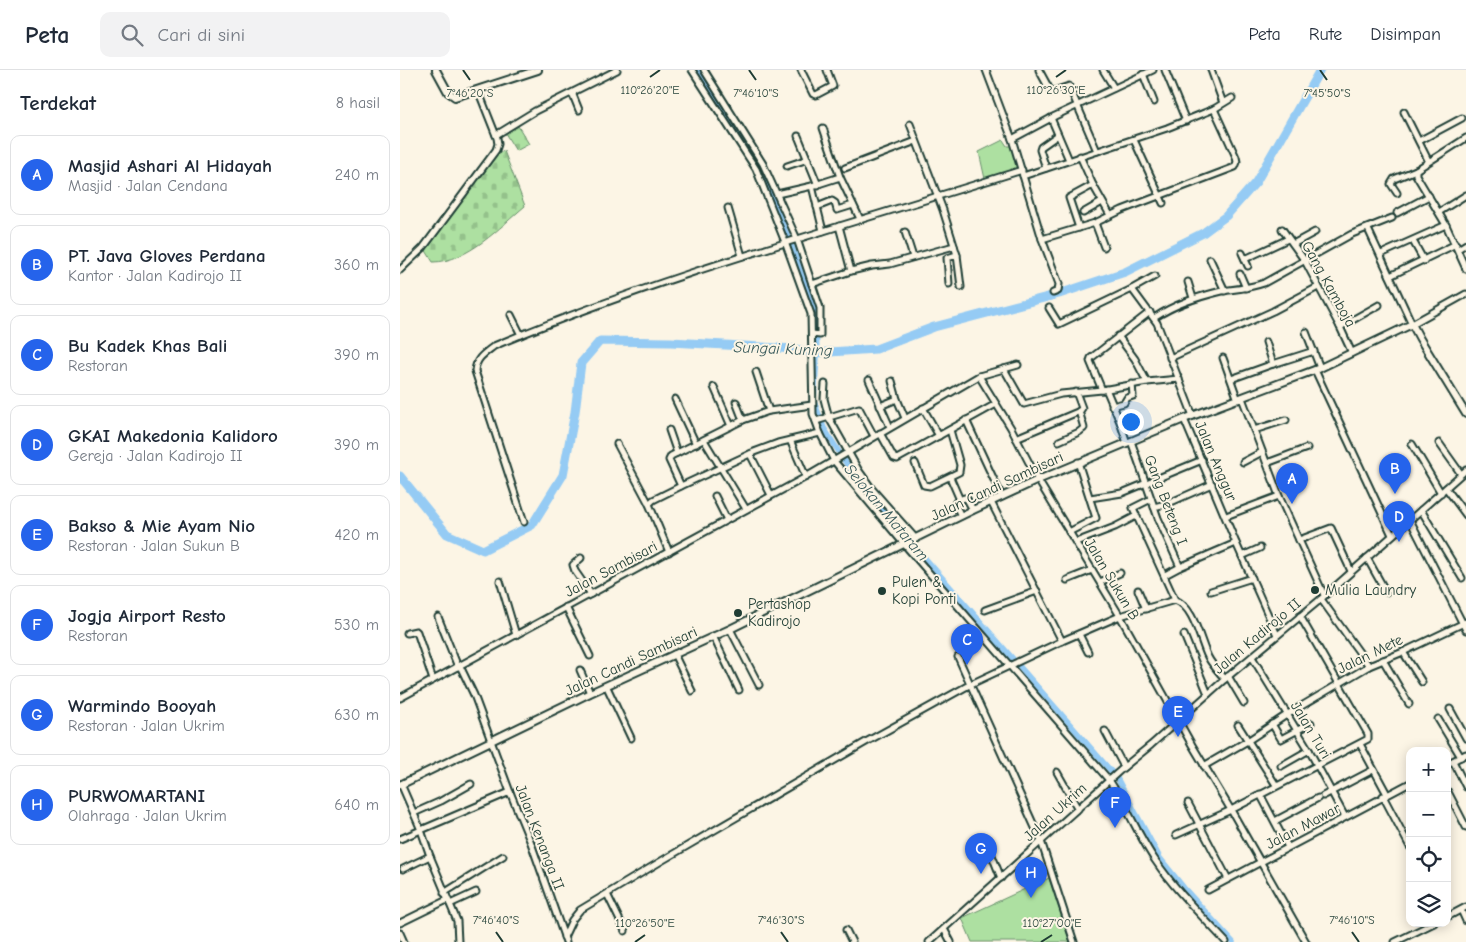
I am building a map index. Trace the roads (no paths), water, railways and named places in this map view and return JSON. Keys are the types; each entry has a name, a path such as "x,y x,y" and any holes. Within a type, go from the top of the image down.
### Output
{"street":[{"path":"439,71 448,92 452,96 478,90 527,72 538,70"},
{"path":"496,135 535,111 617,70"},
{"path":"692,70 756,169 787,242 811,314 814,335 812,405 820,432 836,459 848,478 1111,779 1155,860 1172,883 1226,942"},
{"path":"704,70 763,164 797,239 820,308 820,333 814,335"},
{"path":"801,70 813,94 817,95 833,86 827,70"},
{"path":"991,70 986,70 1012,139 1042,239 1059,284 1058,291 1053,293"},
{"path":"1039,70 1051,92 1068,86 1097,151"},
{"path":"1103,70 1114,88"},
{"path":"1012,139 1051,118 1153,70"},
{"path":"1165,70 1186,121"},
{"path":"1210,70 1223,103"},
{"path":"1143,74 1154,102"},
{"path":"400,270 423,248 494,153 498,144 478,90"},
{"path":"574,92 573,95 579,110"},
{"path":"1023,176 1186,121 1214,109 1232,98"},
{"path":"1042,239 1094,223 1160,195 1224,172 1236,165 1236,158 1214,109"},
{"path":"1405,114 1428,160"},
{"path":"1051,118 1069,160"},
{"path":"1419,141 1462,118"},
{"path":"910,124 943,210 954,246 961,287"},
{"path":"823,128 840,177 860,220"},
{"path":"1046,168 1040,148 1058,135"},
{"path":"798,136 808,160 815,185 817,207 823,231"},
{"path":"1134,140 1163,203"},
{"path":"1397,193 1391,184 1392,180 1399,175 1416,170 1428,160 1465,140"},
{"path":"845,168 916,141"},
{"path":"1080,156 1093,185 1110,215"},
{"path":"787,166 808,160"},
{"path":"524,522 475,371 476,363 480,357 494,346 656,285 742,256 1022,170"},
{"path":"1416,170 1416,175 1446,225 1466,269"},
{"path":"777,194 840,177"},
{"path":"1080,228 1069,198 1093,185"},
{"path":"1439,212 1466,195"},
{"path":"1154,318 1193,298 1246,288 1278,277 1352,234 1368,229 1395,216 1430,196"},
{"path":"817,207 833,202 837,210 839,210 853,205"},
{"path":"1083,213 1102,202"},
{"path":"728,208 742,256"},
{"path":"1094,223 1104,247"},
{"path":"1380,254 1446,225"},
{"path":"839,226 851,271"},
{"name":"Gang Kamboja","path":"1282,229 1305,261 1352,353"},
{"path":"1368,229 1412,324 1466,414"},
{"path":"905,232 913,257"},
{"path":"1293,244 1315,232"},
{"path":"1244,259 1288,239"},
{"path":"1413,240 1424,260"},
{"path":"1390,276 1424,260 1466,244"},
{"path":"812,284 851,271 890,264 954,246"},
{"path":"1242,253 1248,266"},
{"path":"949,284 947,258 956,255"},
{"path":"1210,259 1225,291"},
{"path":"1240,274 1246,288"},
{"path":"1049,308 1059,324 1155,276"},
{"path":"1188,282 1193,298"},
{"path":"1170,358 1273,311 1318,287"},
{"path":"1132,289 1154,318 1192,416"},
{"path":"1412,324 1466,294"},
{"path":"1340,327 1379,305"},
{"path":"1147,382 1118,336 1150,312"},
{"path":"511,315 521,335"},
{"name":"Jalan Candi Sambisari","path":"401,784 590,693 730,629 1038,480 1184,419 1318,369 1412,324"},
{"path":"1306,332 1314,351 1318,369 1392,534"},
{"name":"Gang Beteng I","path":"1118,336 1090,359 1129,442 1180,567"},
{"path":"1266,342 1273,364"},
{"path":"1231,379 1314,351"},
{"path":"1223,358 1323,597 1369,666"},
{"path":"836,459 979,376 1018,365"},
{"path":"1004,369 1024,404 1061,394 1179,379"},
{"path":"756,372 769,411"},
{"name":"Jalan Sukun B","path":"979,376 1016,438 1038,480 1120,616 1306,942"},
{"path":"869,380 890,427"},
{"path":"892,381 905,418"},
{"path":"825,384 824,399 827,419 846,452 872,489 915,539"},
{"path":"1112,406 1124,403 1127,398 1134,396 1132,384"},
{"path":"714,387 731,426"},
{"path":"1016,438 1079,412 1082,408 1076,392"},
{"path":"675,399 696,444"},
{"path":"880,406 897,399"},
{"path":"736,402 743,420"},
{"path":"880,433 894,458 897,459 996,404"},
{"path":"681,486 669,460 670,457 743,420 769,411 812,405"},
{"path":"817,421 860,408 874,436"},
{"path":"923,408 939,436"},
{"path":"1059,441 1084,428 1079,412"},
{"name":"Jalan Anggur","path":"1184,419 1236,543 1277,634"},
{"path":"966,420 1002,497"},
{"path":"1254,430 1286,420"},
{"path":"669,430 677,453"},
{"path":"915,463 926,486 950,477 960,469 950,430"},
{"path":"649,504 653,500 681,486 750,454 820,432"},
{"path":"704,440 746,509"},
{"path":"790,440 806,477"},
{"path":"1439,443 1464,472"},
{"path":"617,444 649,504 668,552"},
{"path":"1412,444 1441,493"},
{"path":"1267,463 1306,448"},
{"path":"1243,462 1262,452"},
{"path":"750,454 771,495"},
{"name":"Jalan Sambisari","path":"400,698 836,459"},
{"path":"1090,498 1122,493 1202,460"},
{"path":"1069,532 1096,519 1078,462"},
{"name":"Jalan Kadirojo II","path":"1111,779 1226,677 1323,597 1464,472"},
{"path":"950,477 960,500"},
{"path":"1154,507 1174,501 1212,484"},
{"path":"1446,488 1466,515"},
{"path":"715,496 727,520"},
{"path":"1225,514 1280,496"},
{"path":"961,516 955,504 960,500 967,499 973,510"},
{"path":"1152,499 1133,507 1136,516 1175,600 1181,603 1189,612 1208,657 1226,677 1244,703"},
{"path":"991,502 1062,641"},
{"path":"1421,510 1462,578"},
{"path":"1076,542 1136,516"},
{"path":"1410,520 1466,630"},
{"path":"1299,540 1331,528 1351,571"},
{"path":"1165,575 1236,543"},
{"path":"1242,556 1260,548"},
{"path":"581,558 573,565 591,594"},
{"path":"1367,558 1386,592"},
{"path":"1068,580 1092,570"},
{"path":"1100,582 1120,573"},
{"path":"1211,591 1252,578"},
{"path":"500,581 516,635"},
{"path":"1138,590 1146,609"},
{"path":"985,610 1037,591"},
{"path":"565,939 576,914 866,742 971,684 1062,641 1120,616 1175,600"},
{"path":"566,608 590,656"},
{"path":"1176,835 1232,810 1276,785 1368,739 1368,734 1340,683 1300,616"},
{"name":"Jalan Kenanga II","path":"438,617 492,741 565,939"},
{"name":"Jalan Mete","path":"1204,766 1369,666 1464,623"},
{"path":"730,629 759,686"},
{"path":"407,633 417,632 433,680"},
{"path":"1079,634 1088,652"},
{"path":"1184,635 1208,694"},
{"path":"713,636 739,690"},
{"path":"1403,652 1422,682"},
{"path":"674,654 692,691"},
{"path":"958,657 1041,841 1074,942"},
{"name":"Jalan Turi","path":"1252,657 1310,750 1345,817"},
{"path":"1383,660 1409,704"},
{"path":"580,670 590,693"},
{"path":"607,686 631,738"},
{"path":"1450,709 1466,738"},
{"path":"1438,719 1463,755 1451,762"},
{"path":"1272,724 1282,739 1311,723"},
{"path":"1238,725 1276,785"},
{"path":"1105,730 1124,767"},
{"path":"1360,744 1406,839"},
{"path":"1281,766 1310,750"},
{"path":"1451,764 1466,787"},
{"path":"1275,821 1373,770"},
{"path":"1057,772 1078,809"},
{"name":"Jalan Ukrim","path":"929,942 1111,779"},
{"path":"401,784 457,921 458,942"},
{"path":"414,813 471,784"},
{"name":"Jalan Mawar","path":"1208,890 1406,785"},
{"path":"400,840 510,792"},
{"path":"1448,792 1466,827"},
{"path":"1260,794 1288,847"},
{"path":"1188,803 1228,879"},
{"path":"989,848 1001,878"},
{"path":"403,869 430,856"},
{"path":"444,893 503,856"},
{"path":"400,923 476,892"},
{"path":"607,894 625,931"},
{"path":"1451,915 1463,908 1466,921"},
{"path":"1395,942 1426,927"},
{"path":"944,929 952,942"},
{"path":"846,930 852,942"},
{"path":"400,933 404,942"}],"waterway":[{"name":"Selokan Mataram","path":"697,70 759,168 791,244 816,316 817,357 814,401 824,428 856,479 1117,778 1160,858 1184,888 1233,942"},
{"name":"Sungai Kuning","path":"400,476 447,534 483,550 532,525 563,475 575,412 581,363 600,341 671,342 795,349 814,353 876,349 934,327 1059,294 1125,272 1203,233 1226,216 1256,182 1320,70"}],"place":[{"name":"PT. Java Gloves Perdana","path":"1395,494"},
{"name":"Masjid Ashari Al Hidayah","path":"1292,504"},
{"name":"GKAI Makedonia Kalidoro","path":"1399,542"},
{"name":"Mulia Laundry","path":"1315,590"},
{"name":"Pulen & Kopi Ponti","path":"882,591"},
{"name":"Pertashop Kadirojo","path":"738,613"},
{"name":"Bu Kadek Khas Bali","path":"967,665"},
{"name":"Bakso & Mie Ayam Nio","path":"1178,737"},
{"name":"Jogja Airport Resto","path":"1115,828"},
{"name":"Warmindo Booyah","path":"981,874"},
{"name":"PURWOMARTANI","path":"1031,898"}]}
